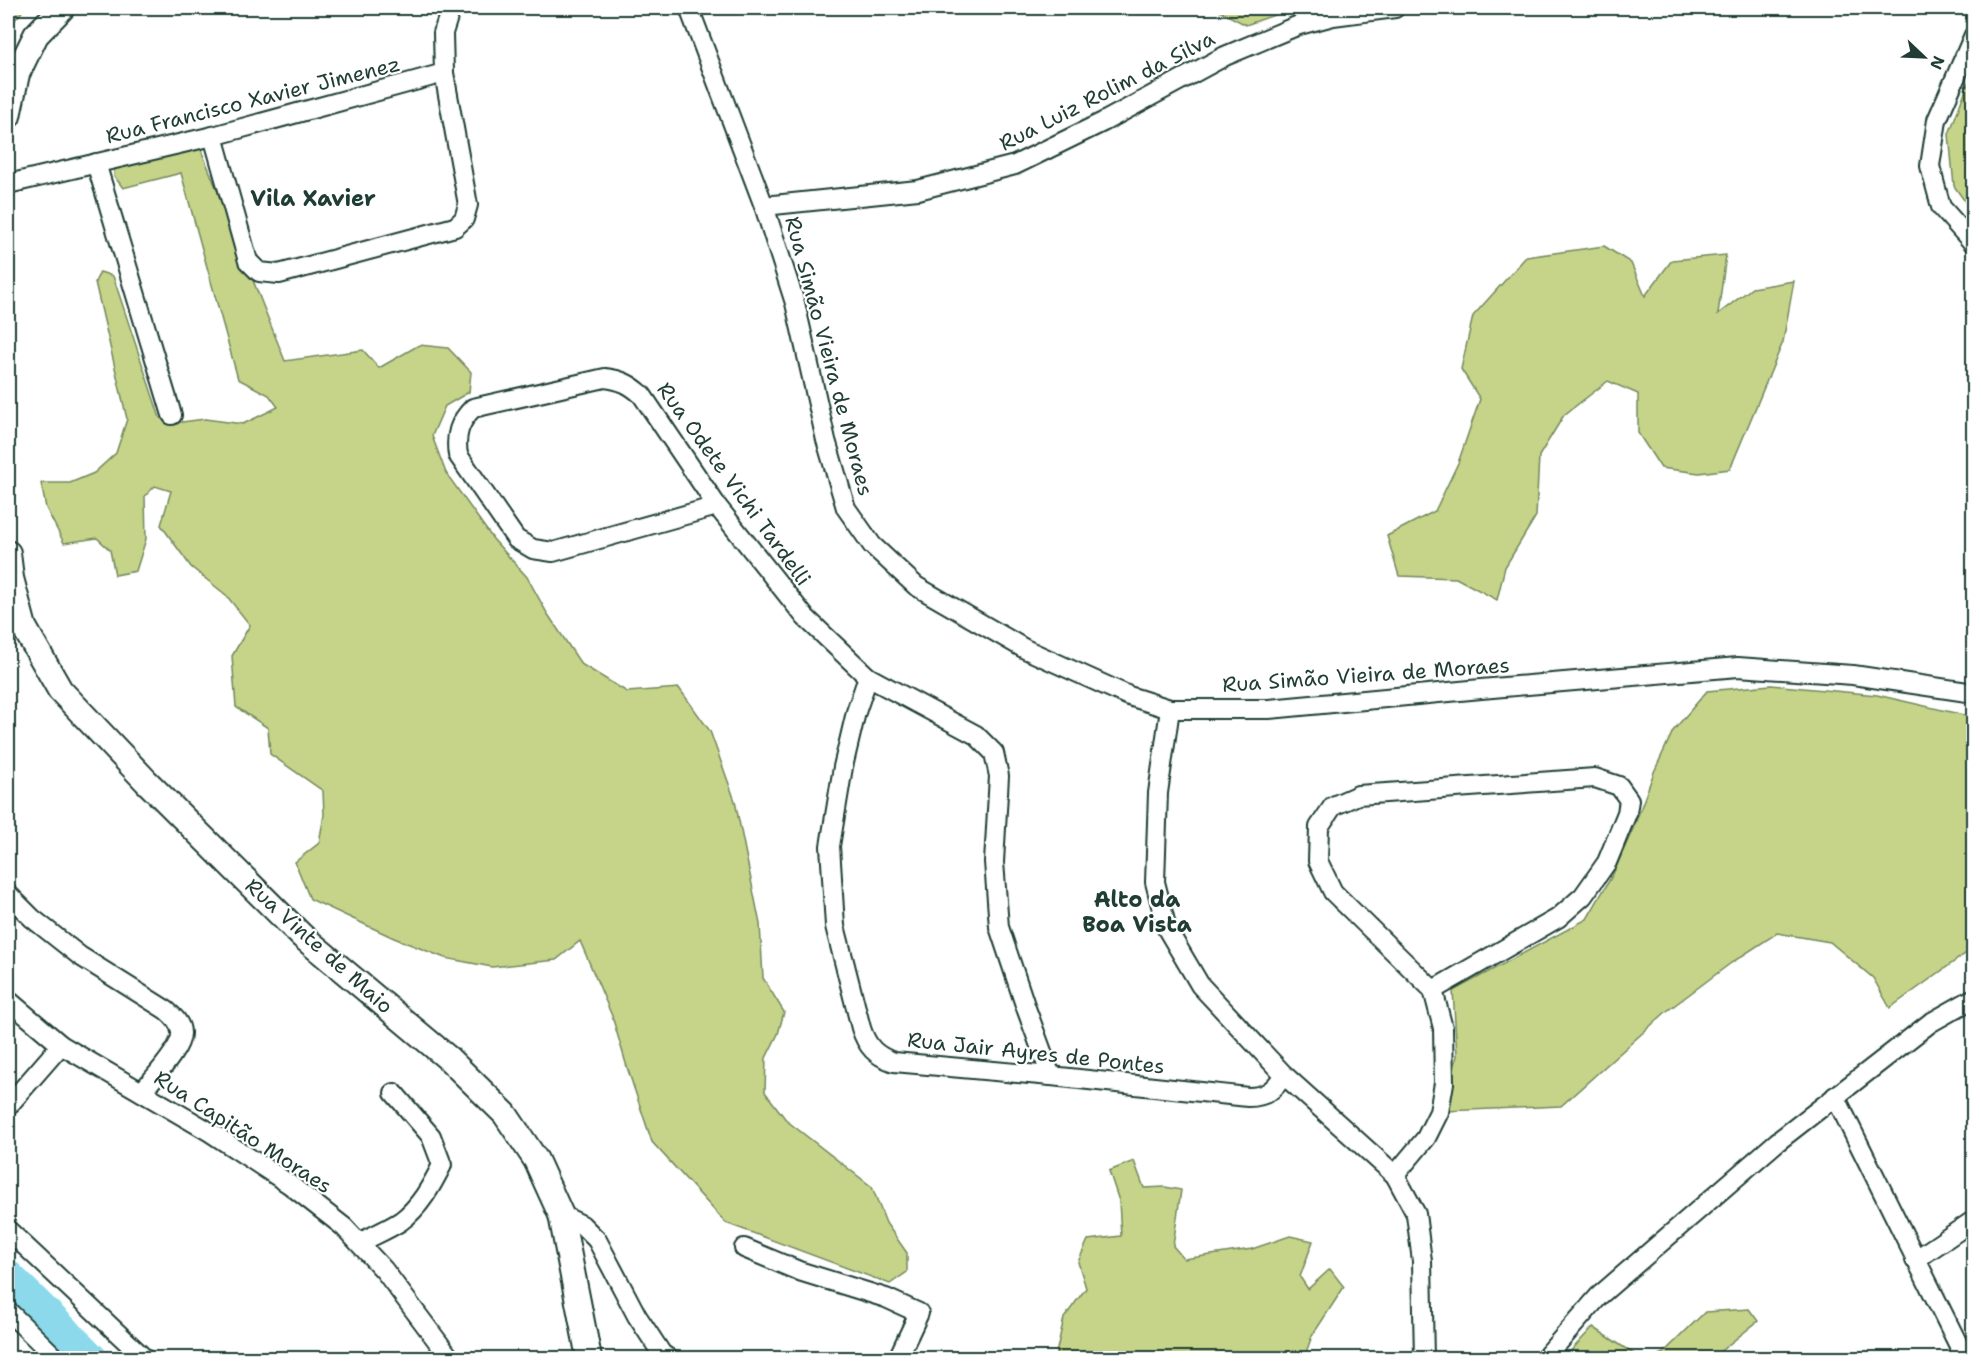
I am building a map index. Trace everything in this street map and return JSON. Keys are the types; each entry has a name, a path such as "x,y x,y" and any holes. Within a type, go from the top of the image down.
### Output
{"main road":[{"path":"8,116 17,74 36,35 62,8"},
{"name":"Rua Vinte de Maio","path":"8,553 11,578 24,627 60,690 146,781 302,936 449,1059 505,1114 536,1160 561,1215 589,1359"}],"street":[{"path":"213,136 248,261 260,272 279,274 454,227 464,219 468,205 444,74 443,33 451,8"},
{"name":"Rua Simão Vieira de Moraes","path":"689,8 764,206 795,303 826,440 846,508 872,544 916,586 1025,649 1129,696 1170,709 1269,709 1738,667 1853,675 1974,693"},
{"name":"Rua Luiz Rolim da Silva","path":"764,206 918,190 1015,165 1103,122 1225,56 1299,25 1338,12 1395,8"},
{"path":"1974,35 1936,120 1930,166 1941,207 1974,244"},
{"name":"Rua Francisco Xavier Jimenez","path":"8,184 213,136 444,74"},
{"path":"96,163 172,415"},
{"name":"Rua Odete Vichi Tardelli","path":"717,506 553,552 534,549 516,539 458,455 456,442 458,429 464,417 473,408 604,378 619,380 632,386 642,395 717,506 805,617 868,677 976,735 994,753 999,776 994,862 999,927 1051,1076"},
{"name":"Rua Jair Ayres de Pontes","path":"868,677 856,712 843,767 830,846 835,926 865,1040 872,1050 894,1062 1248,1097 1269,1094 1277,1087 1284,1075"},
{"path":"1170,709 1158,794 1155,882 1167,928 1200,985 1284,1075 1395,1175 1416,1214 1422,1261 1424,1359"},
{"path":"1395,1175 1426,1138 1439,1112 1444,1083 1443,1028 1433,990 1333,892 1318,861 1319,827 1333,806 1358,795 1595,778 1619,786 1629,800 1627,813 1607,862 1583,896 1558,918 1433,990"},
{"path":"8,894 32,918 80,956 166,1010 178,1021 182,1033 177,1047 142,1092"},
{"path":"1545,1359 1599,1296 1777,1142 1930,1023 1974,999"},
{"name":"Rua Capitão Moraes","path":"8,1000 61,1045 210,1132 289,1184 344,1227 384,1270 450,1359"},
{"path":"8,1106 61,1045"},
{"path":"359,1243 400,1222 416,1208 442,1165 431,1136 394,1093"},
{"path":"1835,1096 1965,1359"},
{"path":"561,1215 582,1226 597,1240 637,1316 668,1359"},
{"path":"1915,1260 1974,1220"},
{"path":"8,1230 144,1359"},
{"path":"744,1248 799,1271 886,1298 919,1313 898,1359"},
{"path":"8,1311 56,1359"}],"green space":[{"path":"8,8 25,8 8,33"},
{"path":"1214,8 1294,8 1246,25"},
{"path":"1973,70 1973,213 1954,186 1949,134"},
{"path":"200,147 285,361 363,350 379,368 419,345 448,348 471,372 469,392 445,406 432,436 446,473 493,539 527,577 547,613 581,664 627,692 679,688 710,731 735,801 760,924 763,978 784,1012 778,1034 766,1058 765,1092 787,1121 872,1187 886,1223 907,1253 907,1272 890,1284 726,1223 652,1142 612,1016 580,941 556,960 492,967 445,958 394,938 310,899 295,862 319,843 324,815 323,791 270,754 268,728 236,707 232,656 250,625 226,595 191,567 161,525 171,491 155,486 145,496 146,539 136,571 115,575 110,550 97,538 64,543 46,508 41,483 70,483 94,473 116,453 127,419 95,282 100,272 113,276 160,418 174,423 205,419 243,424 278,407 269,395 238,379 181,173 123,188 114,176 115,164"},
{"path":"1604,246 1631,263 1645,296 1672,260 1726,255 1718,314 1752,288 1794,281 1783,342 1730,469 1699,473 1661,468 1638,433 1638,394 1608,381 1564,415 1539,456 1536,516 1505,567 1497,600 1456,578 1399,576 1387,536 1435,511 1458,463 1480,399 1461,369 1473,316 1526,257"},
{"path":"1771,685 1877,695 1973,717 1973,948 1890,1008 1873,978 1830,942 1777,933 1731,963 1667,1011 1561,1106 1446,1111 1457,1055 1453,991 1587,919 1613,874 1673,731 1707,691"},
{"path":"1134,1161 1144,1188 1165,1187 1181,1190 1173,1246 1184,1259 1252,1249 1290,1236 1313,1241 1300,1277 1308,1289 1330,1269 1344,1287 1312,1336 1304,1358 1055,1358 1064,1318 1086,1288 1078,1262 1088,1240 1121,1236 1119,1201 1109,1171"},
{"path":"1749,1309 1758,1321 1712,1358 1652,1358 1663,1353 1705,1312"},
{"path":"1593,1327 1640,1358 1564,1358"}],"waterway":[{"path":"8,1276 91,1358"}],"district":[{"name":"Vila Xavier","path":"313,198"},
{"name":"Alto da Boa Vista","path":"1137,912"}]}
